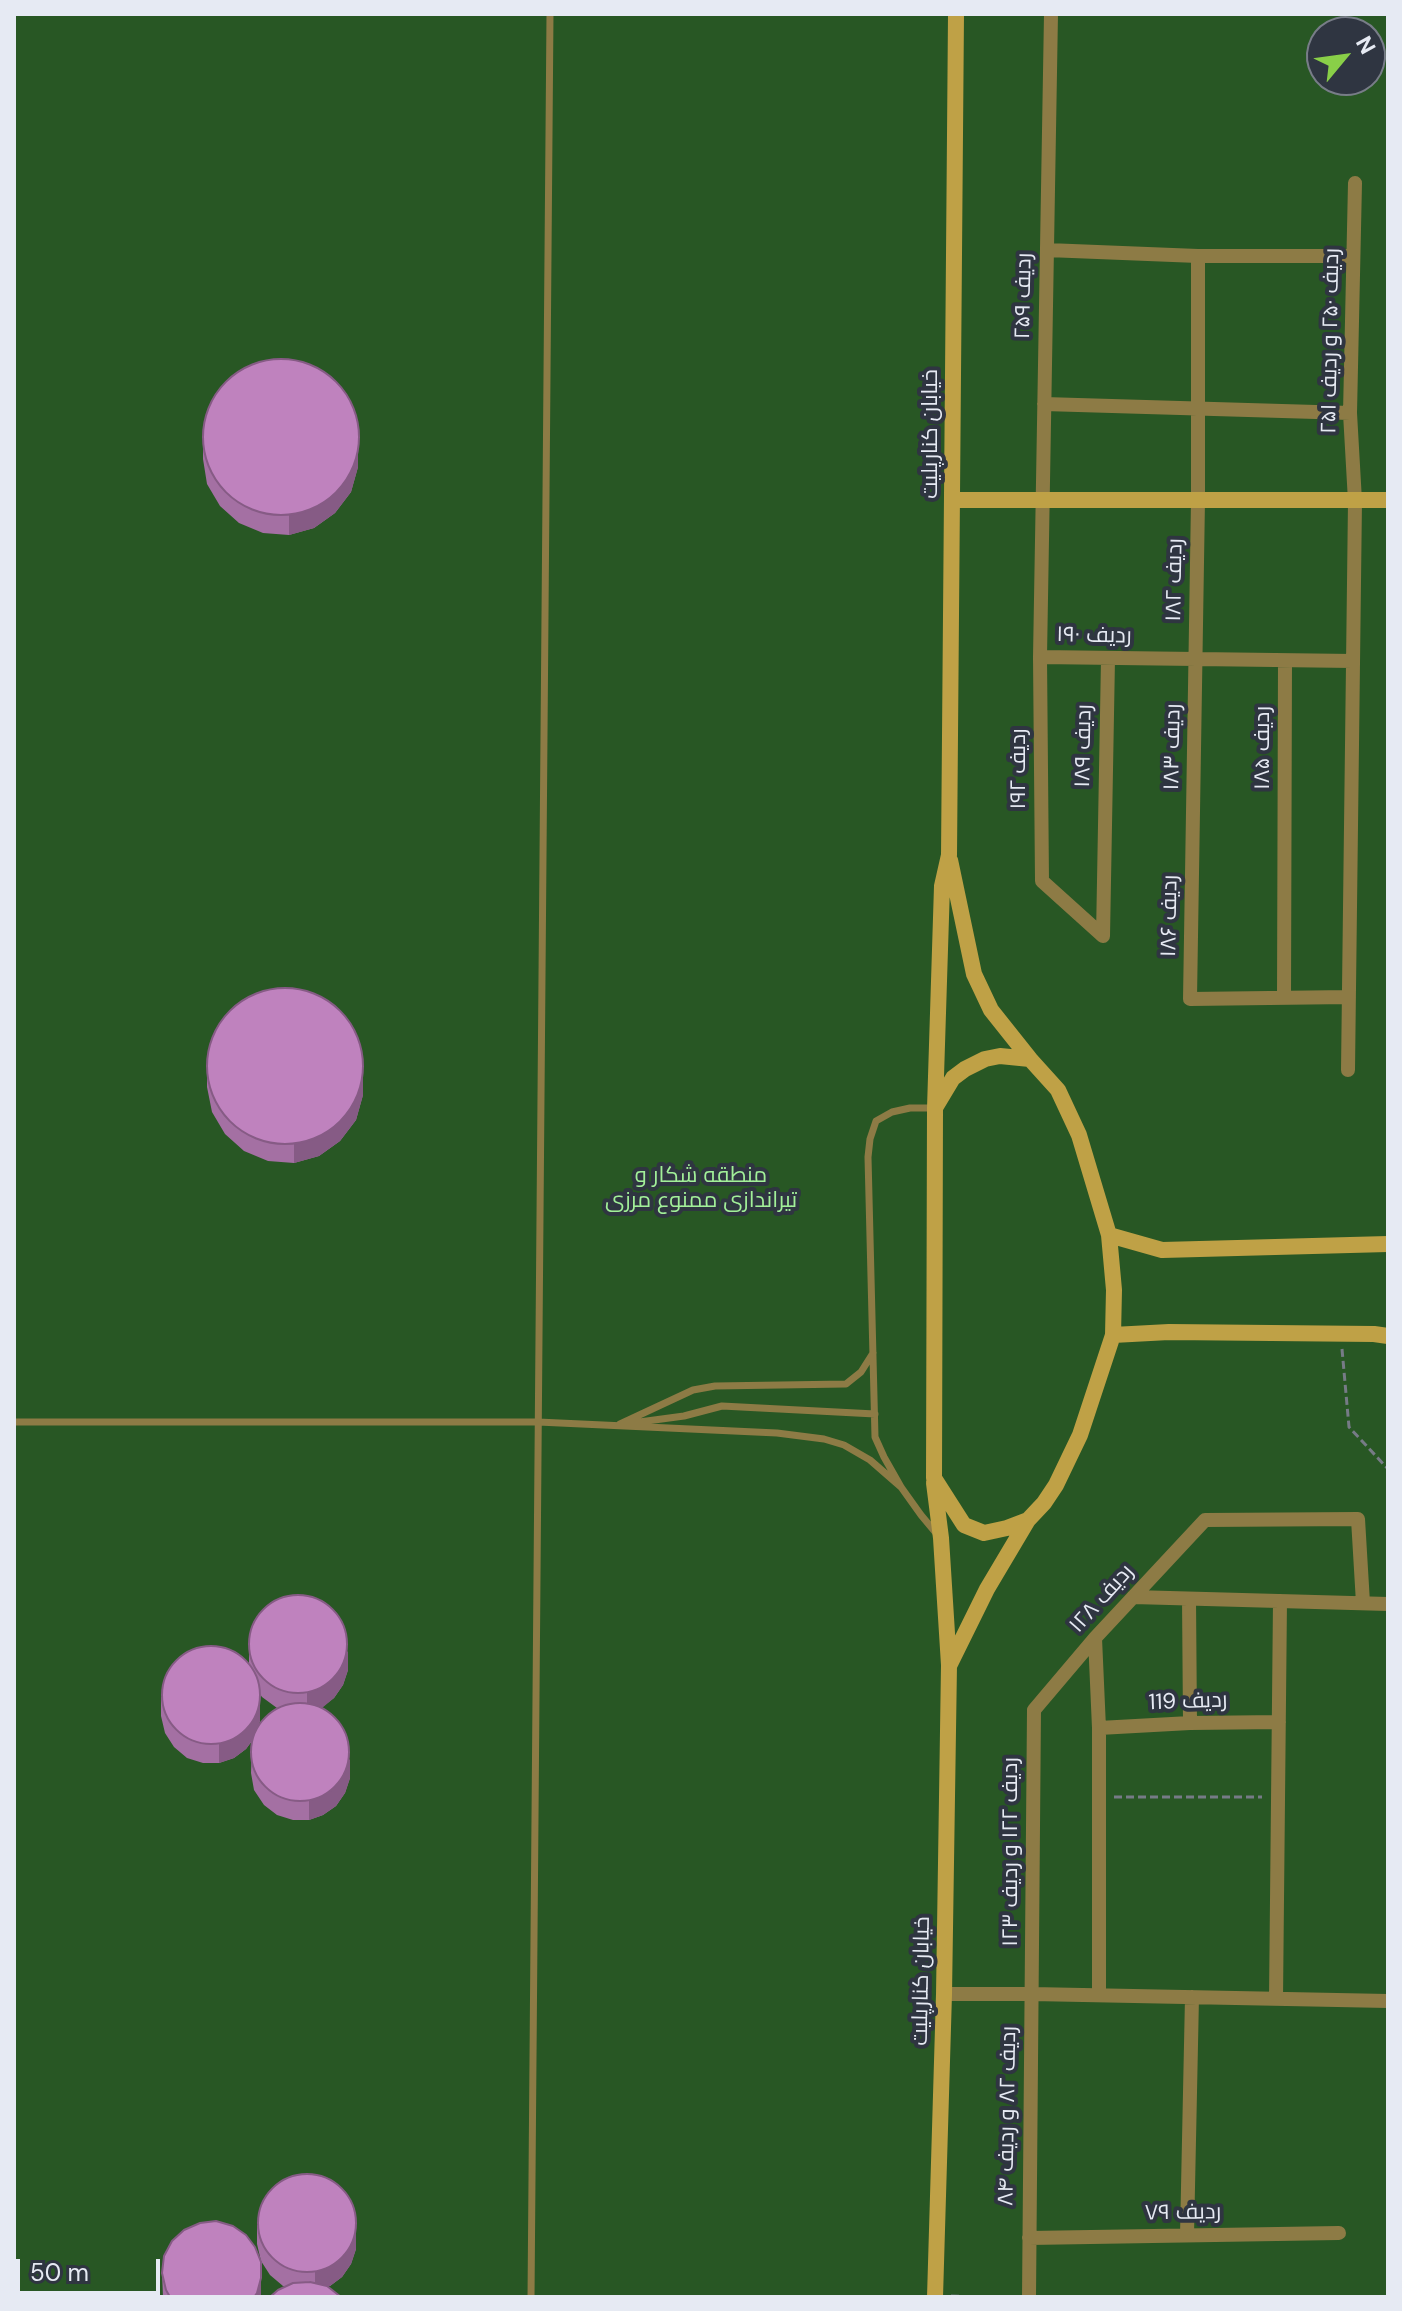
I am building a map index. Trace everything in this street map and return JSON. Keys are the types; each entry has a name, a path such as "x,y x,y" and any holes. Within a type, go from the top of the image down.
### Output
{"main road":[{"name":"خیابان کنارپلیت","path":"935,2297 949,1665 934,1478 935,1108 942,886 949,855 956,14"},
{"path":"952,500 1388,500"},
{"name":"خیابان کنارپلیت","path":"949,855 974,974 991,1010 1058,1090 1079,1135 1109,1235 1114,1290 1113,1335 1080,1435 1056,1485 1028,1520 987,1589 949,1665"},
{"path":"935,1108 953,1078 965,1069 985,1059 1000,1056 1030,1059"},
{"path":"1109,1235 1162,1250 1388,1244"},
{"path":"1113,1335 1169,1332 1388,1336"},
{"path":"934,1478 964,1525 984,1533 1028,1520"}],"street":[{"name":"ردیف ۲۵۹","path":"1043,500 1051,14"},
{"name":"ردیف ۲۵۰ و ردیف ۲۵۱","path":"1348,1070 1355,501 1350,413 1355,183"},
{"path":"1047,250 1198,256 1353,256"},
{"name":"ردیف ۱۸۲","path":"1196,660 1198,256"},
{"path":"1044,404 1350,413"},
{"name":"ردیف ۱۹۲","path":"1043,500 1040,657 1042,881 1103,936"},
{"name":"ردیف ۱۹۰","path":"1040,657 1353,661"},
{"name":"ردیف ۱۸۹","path":"1103,936 1108,659"},
{"name":"ردیف ۱۸۳","path":"1194,833 1196,660"},
{"name":"ردیف ۱۸۵","path":"1284,996 1285,661"},
{"name":"ردیف ۱۸۶","path":"1194,833 1190,999 1284,996"},
{"path":"1284,996 1349,997"},
{"name":"ردیف ۱۲۸","path":"1034,1710 1095,1638 1205,1520 1358,1519 1363,1603"},
{"path":"1133,1597 1388,1604"},
{"path":"1189,1599 1190,1723"},
{"path":"1276,1999 1280,1601"},
{"path":"1095,1638 1099,1728 1099,1995"},
{"name":"ردیف ۱۲۲ و ردیف ۱۲۳","path":"1032,1994 1034,1710"},
{"name":"ردیف 119","path":"1099,1728 1279,1722"},
{"path":"944,1994 1388,2001"},
{"name":"ردیف ۸۲ و ردیف ۸۴","path":"1029,2297 1032,1994"},
{"path":"1187,2235 1192,1997"},
{"name":"ردیف ۷۹","path":"1029,2238 1339,2233"}],"lane":[{"path":"531,2297 550,14"},
{"path":"935,1108 910,1108 892,1112 876,1121 870,1139 869,1172 875,1437 901,1487 941,1538"},
{"path":"614,1426 693,1390 715,1386 846,1384 861,1372 873,1352"},
{"path":"614,1426 684,1416 722,1406 875,1414"},
{"path":"14,1422 538,1422 777,1433 844,1445 870,1460 901,1487"}],"path":[{"path":"1340,1333 1349,1427 1388,1469"},
{"path":"1098,1797 1278,1797"}],"green space":[{"name":"منطقه شکار و تیراندازی ممنوع مرزی","path":"14,14 1388,14 1388,2297 14,2297"}],"building":[{"path":"281,359 311,365 336,382 353,407 359,437 353,467 336,492 311,509 281,515 251,509 226,492 209,467 203,437 209,407 226,382 251,365"},
{"path":"285,988 315,994 340,1011 357,1036 363,1066 357,1096 340,1121 315,1138 285,1144 255,1138 230,1121 213,1096 207,1066 213,1036 230,1011 255,994"},
{"path":"298,1595 317,1598 333,1609 344,1625 347,1644 344,1663 333,1679 317,1690 298,1693 279,1690 263,1679 252,1663 249,1644 252,1625 263,1609 279,1598"},
{"path":"211,1646 230,1649 246,1660 257,1676 260,1695 257,1714 246,1730 230,1741 211,1744 192,1741 176,1730 165,1714 162,1695 165,1676 176,1660 192,1649"},
{"path":"300,1703 319,1706 335,1717 346,1733 349,1752 346,1771 335,1787 319,1798 300,1801 281,1798 265,1787 254,1771 251,1752 254,1733 265,1717 281,1706"},
{"path":"307,2174 326,2177 342,2188 353,2204 356,2223 353,2242 342,2258 326,2269 307,2272 288,2269 272,2258 261,2242 258,2223 261,2204 272,2188 288,2177"},
{"path":"216,2221 233,2226 246,2235 255,2247 261,2262 257,2293 254,2297 170,2297 162,2273 164,2256 172,2241 184,2230 200,2223"},
{"path":"310,2282 327,2286 341,2297 270,2297 293,2283"}]}
